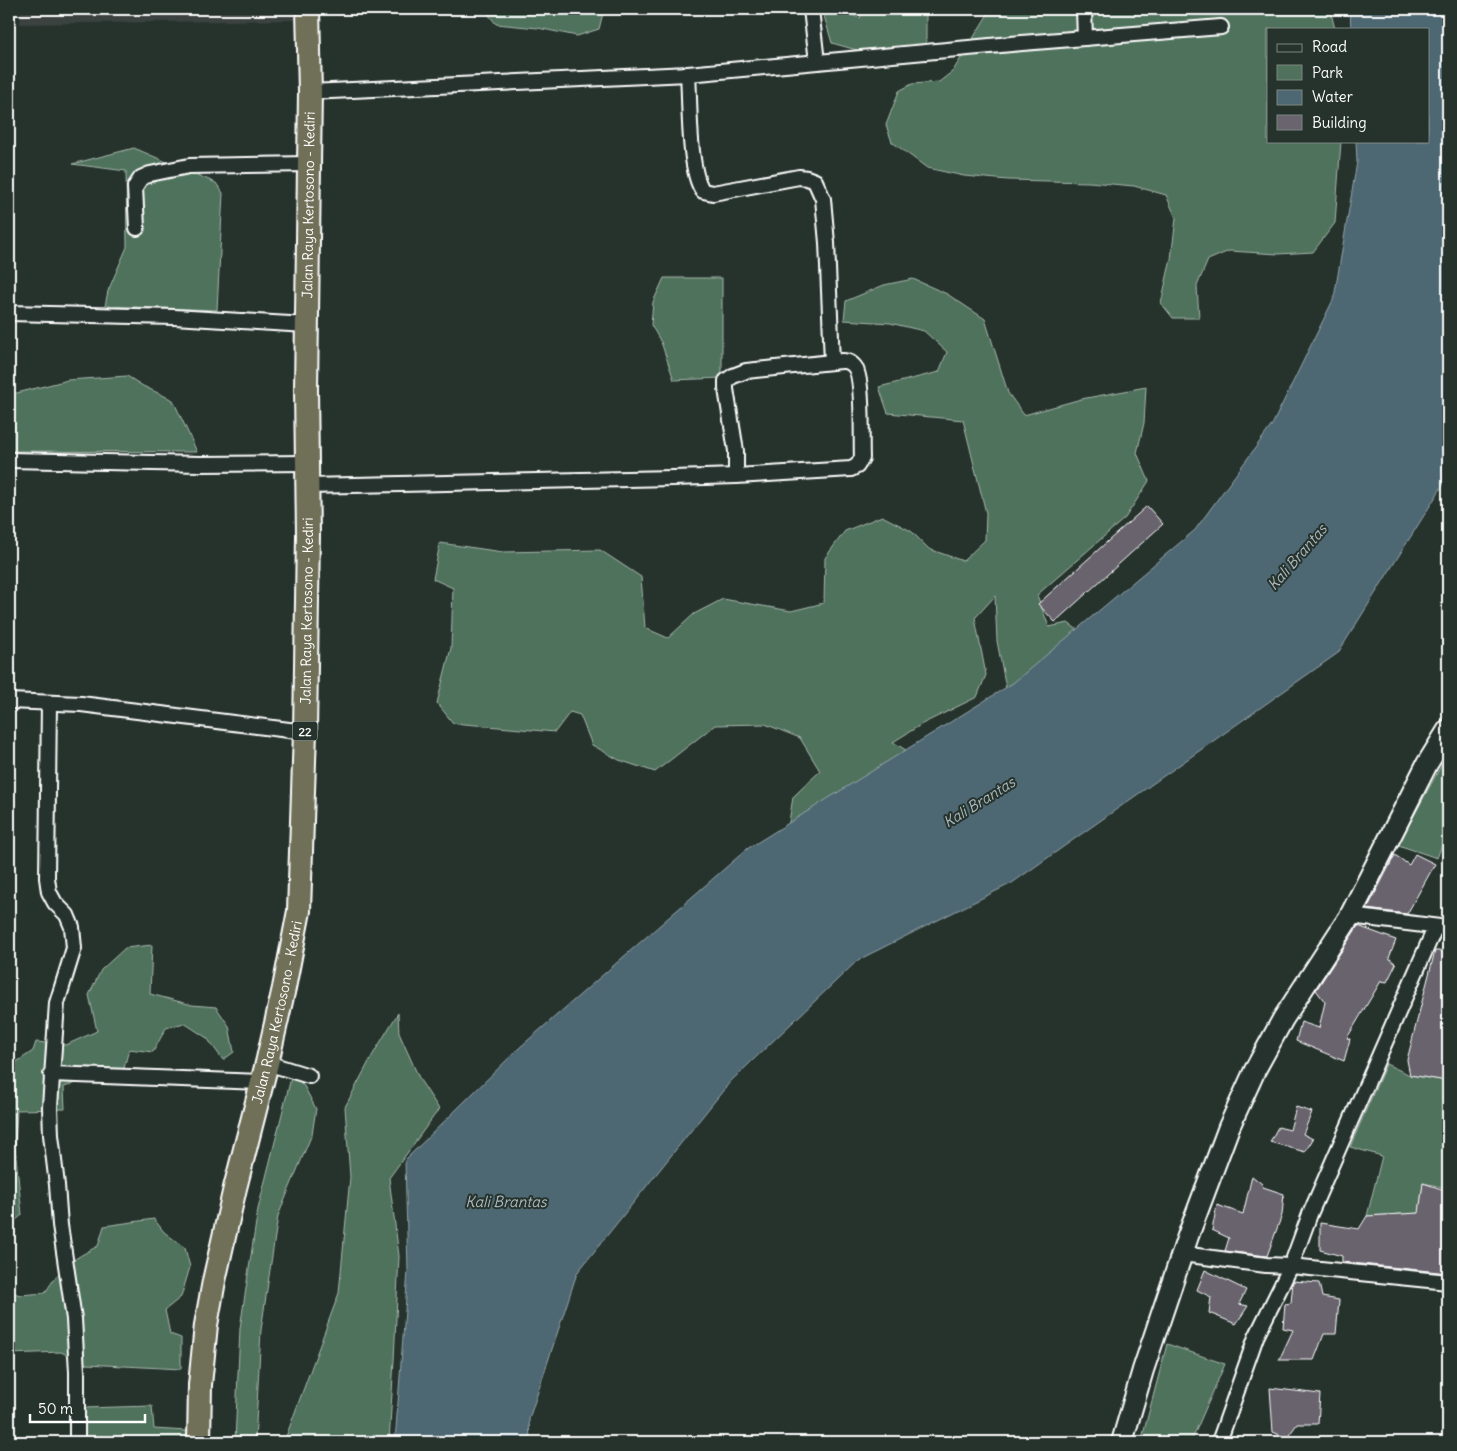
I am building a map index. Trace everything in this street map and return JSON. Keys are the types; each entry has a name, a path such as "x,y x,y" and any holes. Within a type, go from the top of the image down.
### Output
{"highway":[{"name":"Jalan Raya Kertosono - Kediri","path":"200,1442 200,1385 206,1325 228,1216 264,1072 299,911 305,732 308,463 306,390 310,92 308,9"}],"main road":[{"path":"1122,1442 1143,1370 1182,1254 1229,1127 1255,1070 1283,1019 1350,916 1428,764 1448,730"}],"street":[{"path":"812,9 817,62"},
{"path":"1084,9 1085,38"},
{"path":"310,92 688,74 1221,27"},
{"path":"688,74 693,163 698,185 703,191 713,193 799,177 815,181 819,188 823,199 827,243 832,362"},
{"path":"137,228 135,187 141,178 150,174 189,166 308,164"},
{"path":"9,313 174,317 307,325"},
{"path":"307,486 674,478 736,476 851,469 858,466 862,458 860,380 855,366 846,361 746,371 726,381 736,451 736,476"},
{"path":"9,460 200,464 308,463"},
{"path":"9,701 81,704 305,732"},
{"path":"50,703 47,878 49,892 55,903 67,915 72,927 74,948 57,1003 52,1074 51,1135 60,1225 74,1319 77,1372 77,1442"},
{"path":"1219,1442 1256,1336 1286,1266 1442,928 1350,916"},
{"path":"52,1074 264,1072 309,1076"},
{"path":"1182,1254 1266,1265 1448,1282"}],"shaded area":[{"path":"21,9 296,9 296,20 20,24"}],"green space":[{"path":"484,9 604,9 599,29 577,36 538,28 496,24"},
{"path":"822,9 838,9 860,18 864,9 926,9 926,51 867,53 832,43"},
{"path":"991,9 1330,9 1335,28 1267,28 1267,142 1341,142 1335,223 1313,252 1278,254 1229,251 1208,260 1197,286 1199,318 1173,318 1161,303 1171,259 1176,218 1166,195 1134,186 964,176 927,168 892,142 886,125 899,91 912,84 939,82 953,71"},
{"path":"134,148 216,183 223,193 217,310 105,306 108,291 127,247 126,171 72,164"},
{"path":"664,278 722,278 722,378 674,380 661,342 651,325 653,302"},
{"path":"913,279 947,294 985,319 1008,393 1024,415 1081,399 1146,387 1144,423 1137,453 1149,481 1125,518 1037,595 1049,627 1068,623 1095,642 1010,709 997,641 995,596 975,618 986,675 977,697 922,724 893,742 928,764 787,834 793,797 820,771 800,738 765,724 715,725 655,772 619,760 592,745 580,715 570,712 555,732 453,723 437,703 451,648 453,588 433,579 440,543 503,552 600,550 641,577 645,628 668,638 694,614 723,599 791,611 824,603 825,558 845,531 882,516 911,531 929,549 963,561 985,540 986,513 963,420 888,413 879,387 939,372 947,352 924,331 890,323 844,320 846,301 884,285"},
{"path":"127,376 173,400 197,452 9,451 9,395 68,380"},
{"path":"1448,753 1448,830 1437,858 1398,845"},
{"path":"152,945 150,994 192,1005 216,1007 229,1026 234,1052 223,1060 207,1038 184,1023 166,1028 153,1052 129,1049 124,1068 64,1087 65,1109 17,1110 15,1147 22,1215 9,1226 9,1067 33,1051 36,1042 66,1045 97,1031 89,995 101,970 125,948"},
{"path":"398,1013 399,1033 420,1080 439,1109 389,1178 399,1256 389,1442 284,1442 339,1293 350,1177 345,1107 372,1056"},
{"path":"1386,1064 1410,1075 1447,1081 1448,1073 1448,1188 1423,1183 1419,1213 1367,1216 1382,1156 1350,1147"},
{"path":"292,1074 304,1086 316,1109 312,1134 278,1216 261,1330 255,1442 235,1442 240,1328 258,1209"},
{"path":"154,1219 164,1232 185,1248 190,1267 181,1297 165,1310 170,1334 181,1338 181,1369 86,1364 61,1352 9,1354 9,1291 20,1295 45,1293 67,1265 98,1246 104,1226"},
{"path":"1167,1344 1225,1364 1191,1442 1141,1442"},
{"path":"152,1406 154,1429 187,1431 186,1442 84,1442 83,1408"}],"water":[{"name":"Kali Brantas","path":"1350,9 1448,9 1448,477 1338,653 1012,883 858,960 730,1082 577,1273 529,1419 530,1442 395,1442 408,1271 405,1160 518,1049 747,849 1013,683 1195,530 1272,425 1334,298 1357,162 1356,142 1430,142 1430,28 1351,28"}],"building":[{"path":"1147,506 1163,524 1055,622 1038,604"},
{"path":"1415,854 1435,864 1407,914 1367,909 1395,855 1409,865"},
{"path":"1358,926 1396,940 1389,958 1396,964 1387,982 1381,981 1347,1038 1350,1039 1344,1061 1296,1041 1301,1022 1319,1028 1325,1002 1316,990"},
{"path":"1435,951 1448,951 1447,1081 1410,1075 1407,1060"},
{"path":"1296,1107 1312,1112 1303,1134 1313,1139 1305,1152 1270,1142 1278,1127 1290,1130"},
{"path":"1252,1176 1263,1187 1284,1194 1282,1215 1267,1256 1225,1251 1229,1238 1212,1230 1217,1205 1243,1214"},
{"path":"1423,1183 1448,1191 1448,1273 1342,1262 1342,1256 1320,1250 1320,1223 1359,1229 1367,1216 1419,1213"},
{"path":"1205,1270 1246,1290 1239,1304 1248,1306 1236,1324 1209,1313 1211,1297 1197,1290"},
{"path":"1293,1281 1319,1283 1322,1297 1339,1300 1336,1334 1324,1334 1314,1360 1279,1360 1293,1330 1283,1328 1285,1304 1291,1303"},
{"path":"1270,1388 1320,1394 1318,1424 1297,1424 1287,1438 1273,1432"}]}
